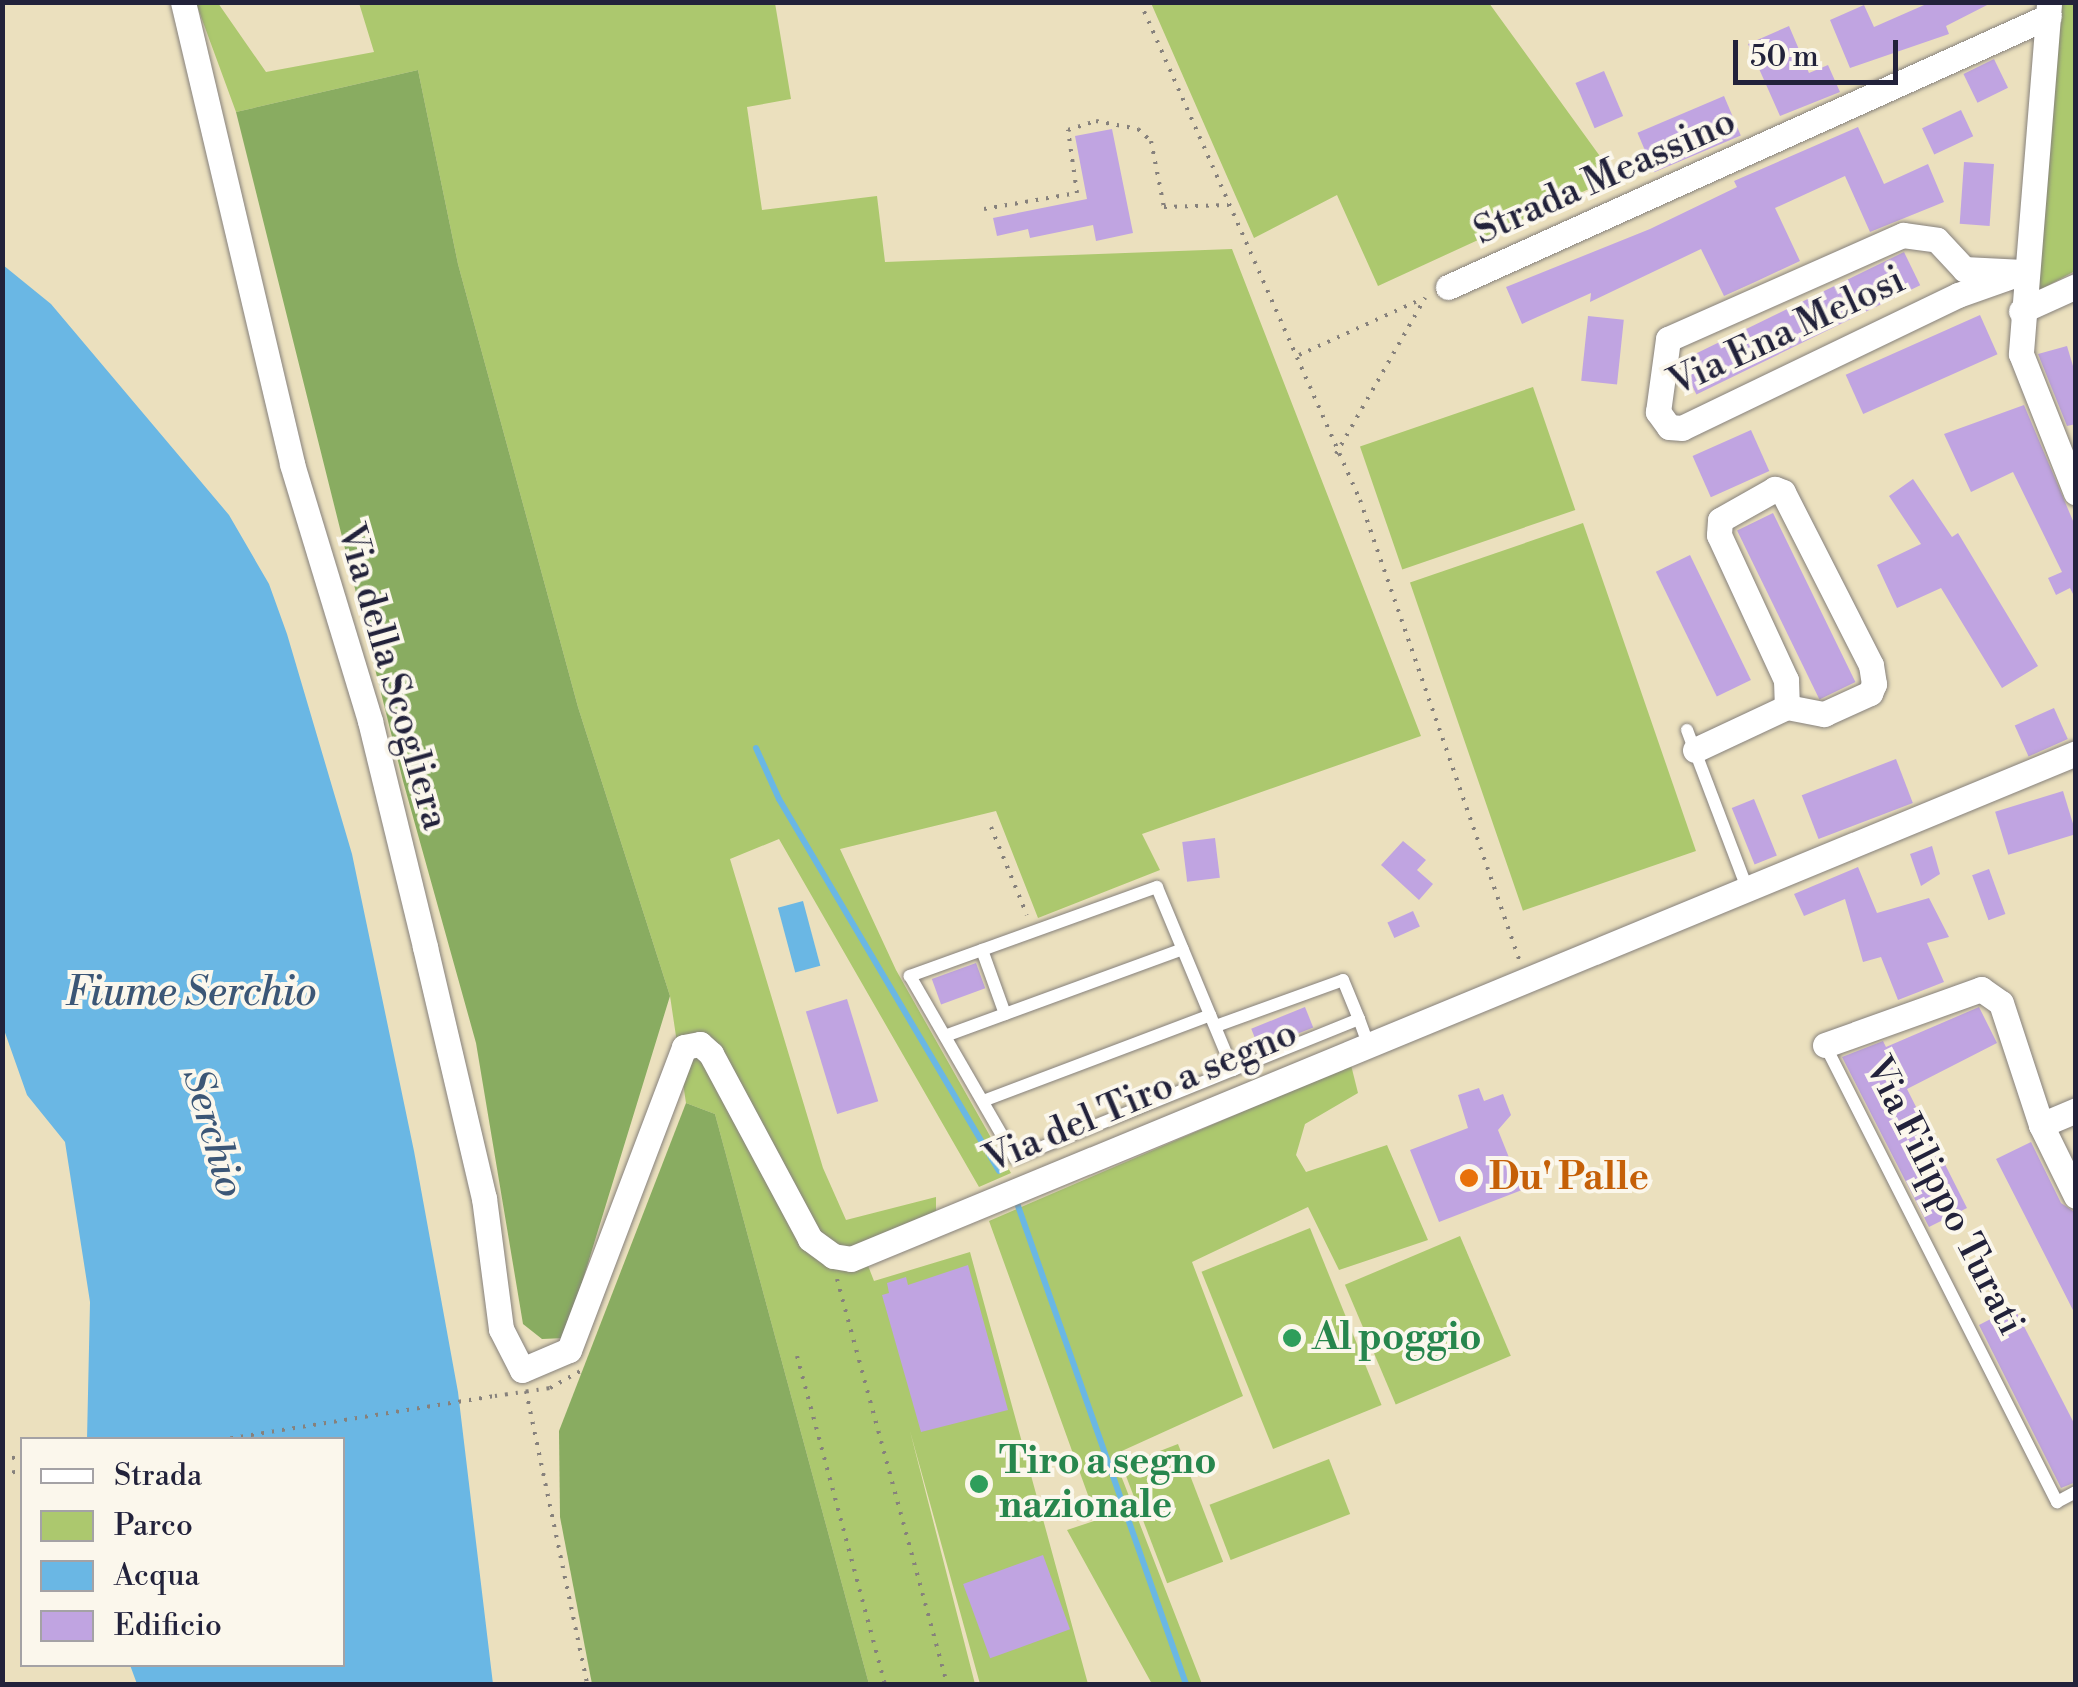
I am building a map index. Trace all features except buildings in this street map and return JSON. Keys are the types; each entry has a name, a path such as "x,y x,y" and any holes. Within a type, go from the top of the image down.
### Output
{"street":[{"name":"Via della Scogliera","path":"183,2 292,464 370,721 425,946 484,1198 502,1329 522,1370"},
{"path":"2049,9 2023,272 2021,354 2076,493"},
{"name":"Strada Meassino","path":"1437,293 2049,9"},
{"name":"Via Ena Melosi","path":"1903,235 1937,240 1964,268 2023,272 1958,295 1682,428 1669,427 1658,412 1668,339 1903,235"},
{"path":"2021,312 2076,286"},
{"path":"1691,740 1787,707 1824,714 1870,693 1874,684 1871,664 1783,492 1775,490 1720,520 1719,535 1786,680 1787,707"},
{"name":"Via del Tiro a segno","path":"842,1258 1364,1032 1526,978 2076,753"},
{"name":"Via Filippo Turati","path":"1825,1045 1981,989 2001,1003 2041,1125 2076,1196"},
{"path":"522,1370 569,1350 684,1046 700,1044 712,1054 797,1220 842,1258"},
{"path":"2041,1125 2076,1110"}],"lane":[{"path":"1691,740 1747,888"},
{"path":"983,1102 1213,1020 1343,980 1364,1032 1233,1070 1016,1158 944,1036 910,976 1157,887 1213,1020 1233,1070"},
{"path":"944,1036 1183,949"},
{"path":"982,950 1005,1014"},
{"name":"Via Filippo Turati","path":"1825,1045 2057,1502 2076,1492"}],"path":[{"path":"1140,2 1228,205 1299,354 1336,454 1360,500 1526,978"},
{"path":"984,209 1077,193 1068,130 1096,122 1138,130 1151,141 1164,208 1228,205"},
{"path":"1299,354 1437,293"},
{"path":"1336,454 1437,293"},
{"path":"991,827 1034,931"},
{"path":"842,1258 846,1329 946,1684"},
{"path":"797,1356 885,1684"},
{"path":"522,1370 587,1684"},
{"path":"239,1437 550,1388"}],"green space":[{"path":"196,3 218,3 266,72 374,52 359,3 775,3 791,99 747,107 762,210 877,196 885,262 1232,249 1421,736 1142,834 1160,870 1038,918 996,811 840,849 896,970 1011,1173 979,1187 779,839 730,859 823,1168 846,1220 936,1197 936,1215 860,1245 874,1281 970,1252 1088,1684 980,1684 910,1431 975,1684 869,1684 715,1114 686,1103 670,996 578,707 458,264 418,70 236,112"},
{"path":"1151,3 1489,3 1615,177 1378,286 1337,195 1254,238"},
{"path":"2059,3 2075,3 2075,271 2032,294"},
{"path":"418,70 458,264 578,707 670,996 565,1338 542,1339 523,1324 476,1043 403,781 236,112"},
{"path":"1533,387 1575,510 1402,569 1360,447"},
{"path":"1583,523 1696,851 1523,911 1410,583"},
{"path":"1351,1065 1358,1093 1305,1124 1296,1155 1306,1172 1387,1145 1428,1240 1339,1270 1308,1207 1192,1262 1243,1396 1113,1455 1202,1684 1152,1684 1067,1530 1097,1520 989,1221"},
{"path":"686,1103 715,1114 869,1684 592,1684 560,1517 559,1431"},
{"path":"1310,1228 1382,1405 1273,1449 1202,1272"},
{"path":"1460,1236 1511,1356 1396,1405 1345,1285"},
{"path":"1178,1444 1223,1562 1167,1583 1122,1466"},
{"name":"Al poggio","path":"1329,1459 1350,1514 1231,1560 1210,1505"}],"water":[{"name":"Fiume Serchio","path":"3,265 51,304 229,515 269,584 287,634 352,854 414,1151 458,1392 493,1684 137,1684 131,1667 345,1667 345,1437 87,1437 90,1302 65,1142 27,1095 3,1027"},
{"path":"803,901 820,966 795,972 778,908"}],"waterway":[{"path":"756,748 779,799 999,1171"},
{"path":"1017,1203 1186,1684"}],"place":[{"name":"Du' Palle","path":"1469,1178"},
{"name":"Al poggio","path":"1292,1338"},
{"name":"Tiro a segno nazionale","path":"979,1484"}],"water label":[{"name":"Serchio","path":"213,1133"}]}
